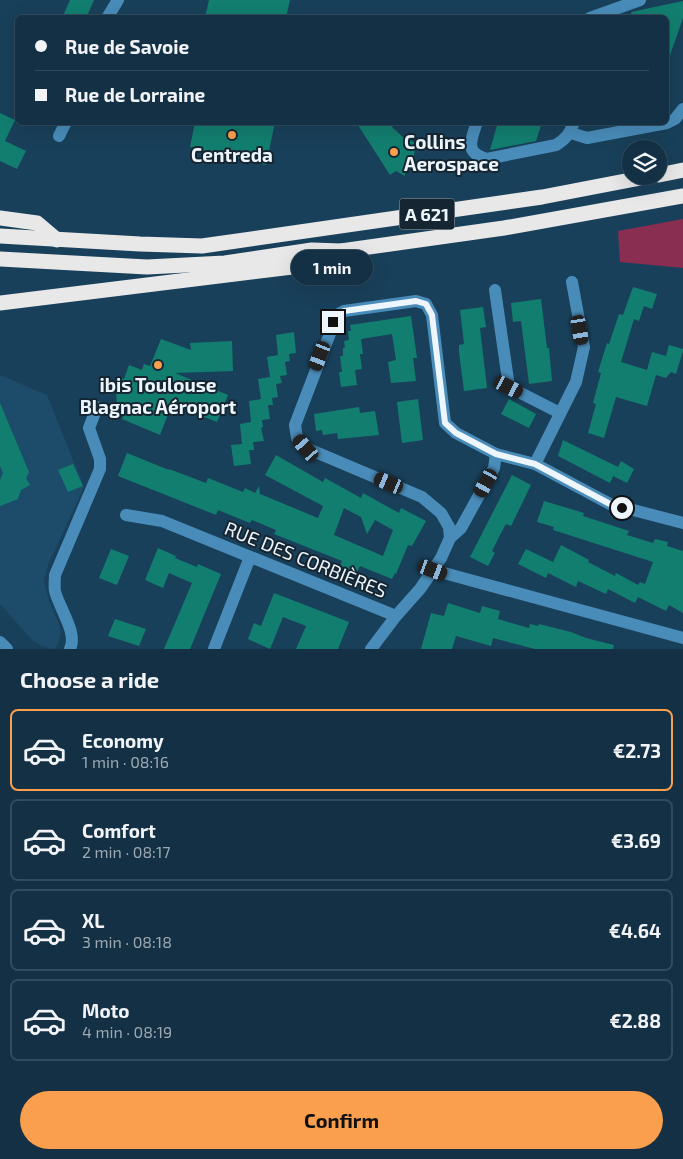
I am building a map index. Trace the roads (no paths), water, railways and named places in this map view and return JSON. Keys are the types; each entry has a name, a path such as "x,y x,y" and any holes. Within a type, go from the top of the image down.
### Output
{"highway":[{"path":"667,173 683,170"},
{"name":"A 621","path":"0,236 202,246 542,197 622,182"},
{"name":"A 621","path":"0,259 147,267 225,263 312,250 341,251 504,228 683,196"},
{"path":"0,218 37,223 57,240"},
{"path":"0,303 325,263 341,251"}],"street":[{"path":"109,15 118,0"},
{"path":"606,14 640,0"},
{"path":"669,122 683,110"},
{"path":"59,136 64,125"},
{"path":"475,125 471,148 478,156 487,159 556,145 564,140 572,128 587,138 657,125"},
{"path":"535,464 576,382 584,347 572,282"},
{"path":"495,290 509,387 560,413"},
{"path":"450,538 449,527 441,512 422,497 306,448 297,438 294,425 337,315 344,311 416,301 426,304 432,315 445,423 456,433 496,454 535,464 610,504 683,523"},
{"path":"70,649 72,635 55,591 55,575 100,469 100,460 89,428 96,407"},
{"name":"RUE DES CORBIÈRES","path":"126,516 162,521 396,616 420,589 441,558 450,538 465,520 494,468 496,454"},
{"path":"214,649 250,557"},
{"path":"433,570 683,638"},
{"path":"372,649 396,616"},
{"path":"0,642 7,649"}],"place":[{"name":"Centreda","path":"232,135"},
{"name":"Collins Aerospace","path":"394,152"},
{"name":"ibis Toulouse Blagnac Aéroport","path":"158,365"}]}
